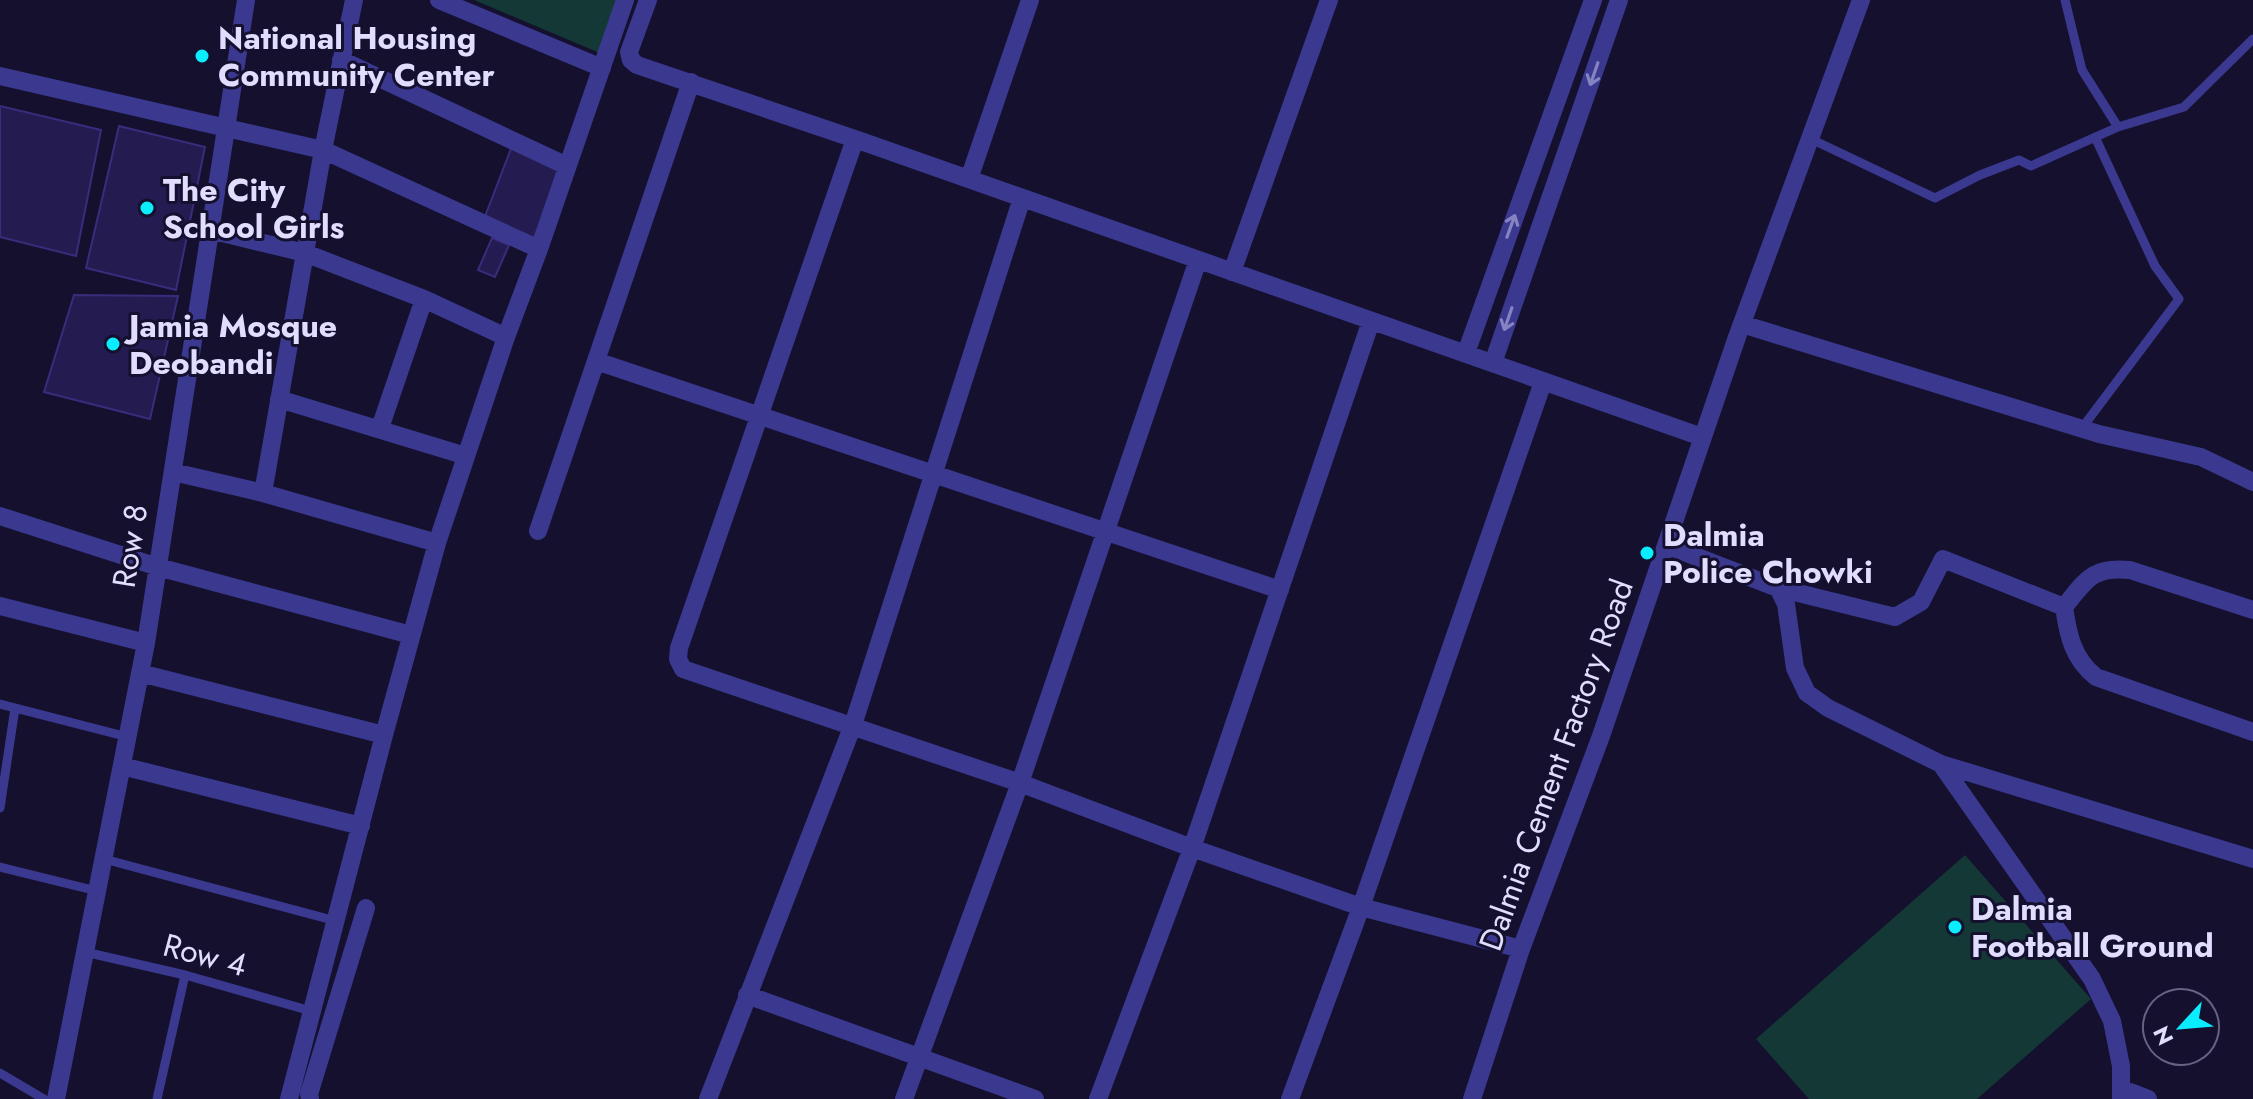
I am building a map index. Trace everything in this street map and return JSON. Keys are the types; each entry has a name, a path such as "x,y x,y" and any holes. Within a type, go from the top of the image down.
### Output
{"street":[{"path":"263,493 323,150 354,0"},
{"path":"439,0 462,5 602,68"},
{"path":"289,1099 437,543 625,0"},
{"path":"648,0 629,52 631,60 637,65 1702,437"},
{"path":"969,179 1030,0"},
{"path":"1232,272 1329,0"},
{"path":"1466,353 1593,0"},
{"path":"1493,363 1619,0"},
{"name":"Dalmia Cement Factory Road","path":"1472,1099 1521,949 1601,736 1702,437 1861,0"},
{"name":"Row 8","path":"56,1099 146,643 243,1"},
{"path":"341,60 567,166"},
{"path":"0,76 323,150 539,249"},
{"path":"538,531 691,82"},
{"path":"855,139 679,648 678,659 683,669 1020,783 1361,907 1521,949"},
{"path":"708,1099 853,725 1022,198"},
{"path":"210,230 305,253 424,299 506,337"},
{"path":"904,1099 1020,783 1198,260"},
{"path":"1499,261 1524,272"},
{"path":"380,428 424,299"},
{"path":"1098,1099 1192,848 1371,321"},
{"path":"1742,324 2081,429 2201,457 2253,482"},
{"path":"596,361 1280,590"},
{"path":"1290,1099 1361,907 1543,382"},
{"path":"279,399 466,456"},
{"path":"173,472 263,493 437,543"},
{"path":"0,516 158,567 411,635"},
{"path":"1666,545 1778,588 1895,617 1921,602 1943,559 2064,607"},
{"path":"2253,610 2130,570 2111,568 2090,576 2064,607 2069,639 2082,667 2096,677 2253,732"},
{"path":"1778,588 1786,604 1795,668 1807,693 1828,708 1941,764 2253,859"},
{"path":"0,606 146,643"},
{"path":"140,673 384,735"},
{"path":"1941,764 2092,979 2112,1021 2121,1066 2121,1096 2130,1092 2148,1099"},
{"path":"122,766 361,826"},
{"path":"310,1099 366,908"},
{"path":"747,995 1035,1099"}],"lane":[{"path":"2065,0 2082,70 2118,127"},
{"path":"1811,139 1935,198 1980,175 2019,160 2031,166 2118,127 2184,107 2253,39"},
{"path":"2081,429 2179,299 2155,266 2095,137"},
{"path":"0,704 128,737"},
{"path":"0,808 15,708"},
{"path":"104,859 336,921"},
{"path":"0,867 97,891"},
{"name":"Row 4","path":"85,952 185,975 311,1011"},
{"path":"157,1099 185,975"},
{"path":"0,1073 44,1099"}],"green space":[{"path":"474,0 621,0 602,54"},
{"name":"Dalmia Football Ground","path":"1965,855 2091,999 1977,1099 1809,1099 1756,1039"}],"building":[{"path":"0,106 101,130 76,256 0,237"},
{"name":"The City School Girls","path":"119,126 205,147 176,290 86,268"},
{"path":"512,146 560,170 539,249 484,219"},
{"path":"492,238 509,245 495,277 478,270"},
{"name":"Jamia Mosque Deobandi","path":"74,295 178,296 150,419 44,392"}],"place":[{"name":"National Housing Community Center","path":"202,56"},
{"name":"The City School Girls","path":"147,208"},
{"name":"Jamia Mosque Deobandi","path":"113,344"},
{"name":"Dalmia Police Chowki","path":"1647,553"},
{"name":"Dalmia Football Ground","path":"1955,927"}]}
